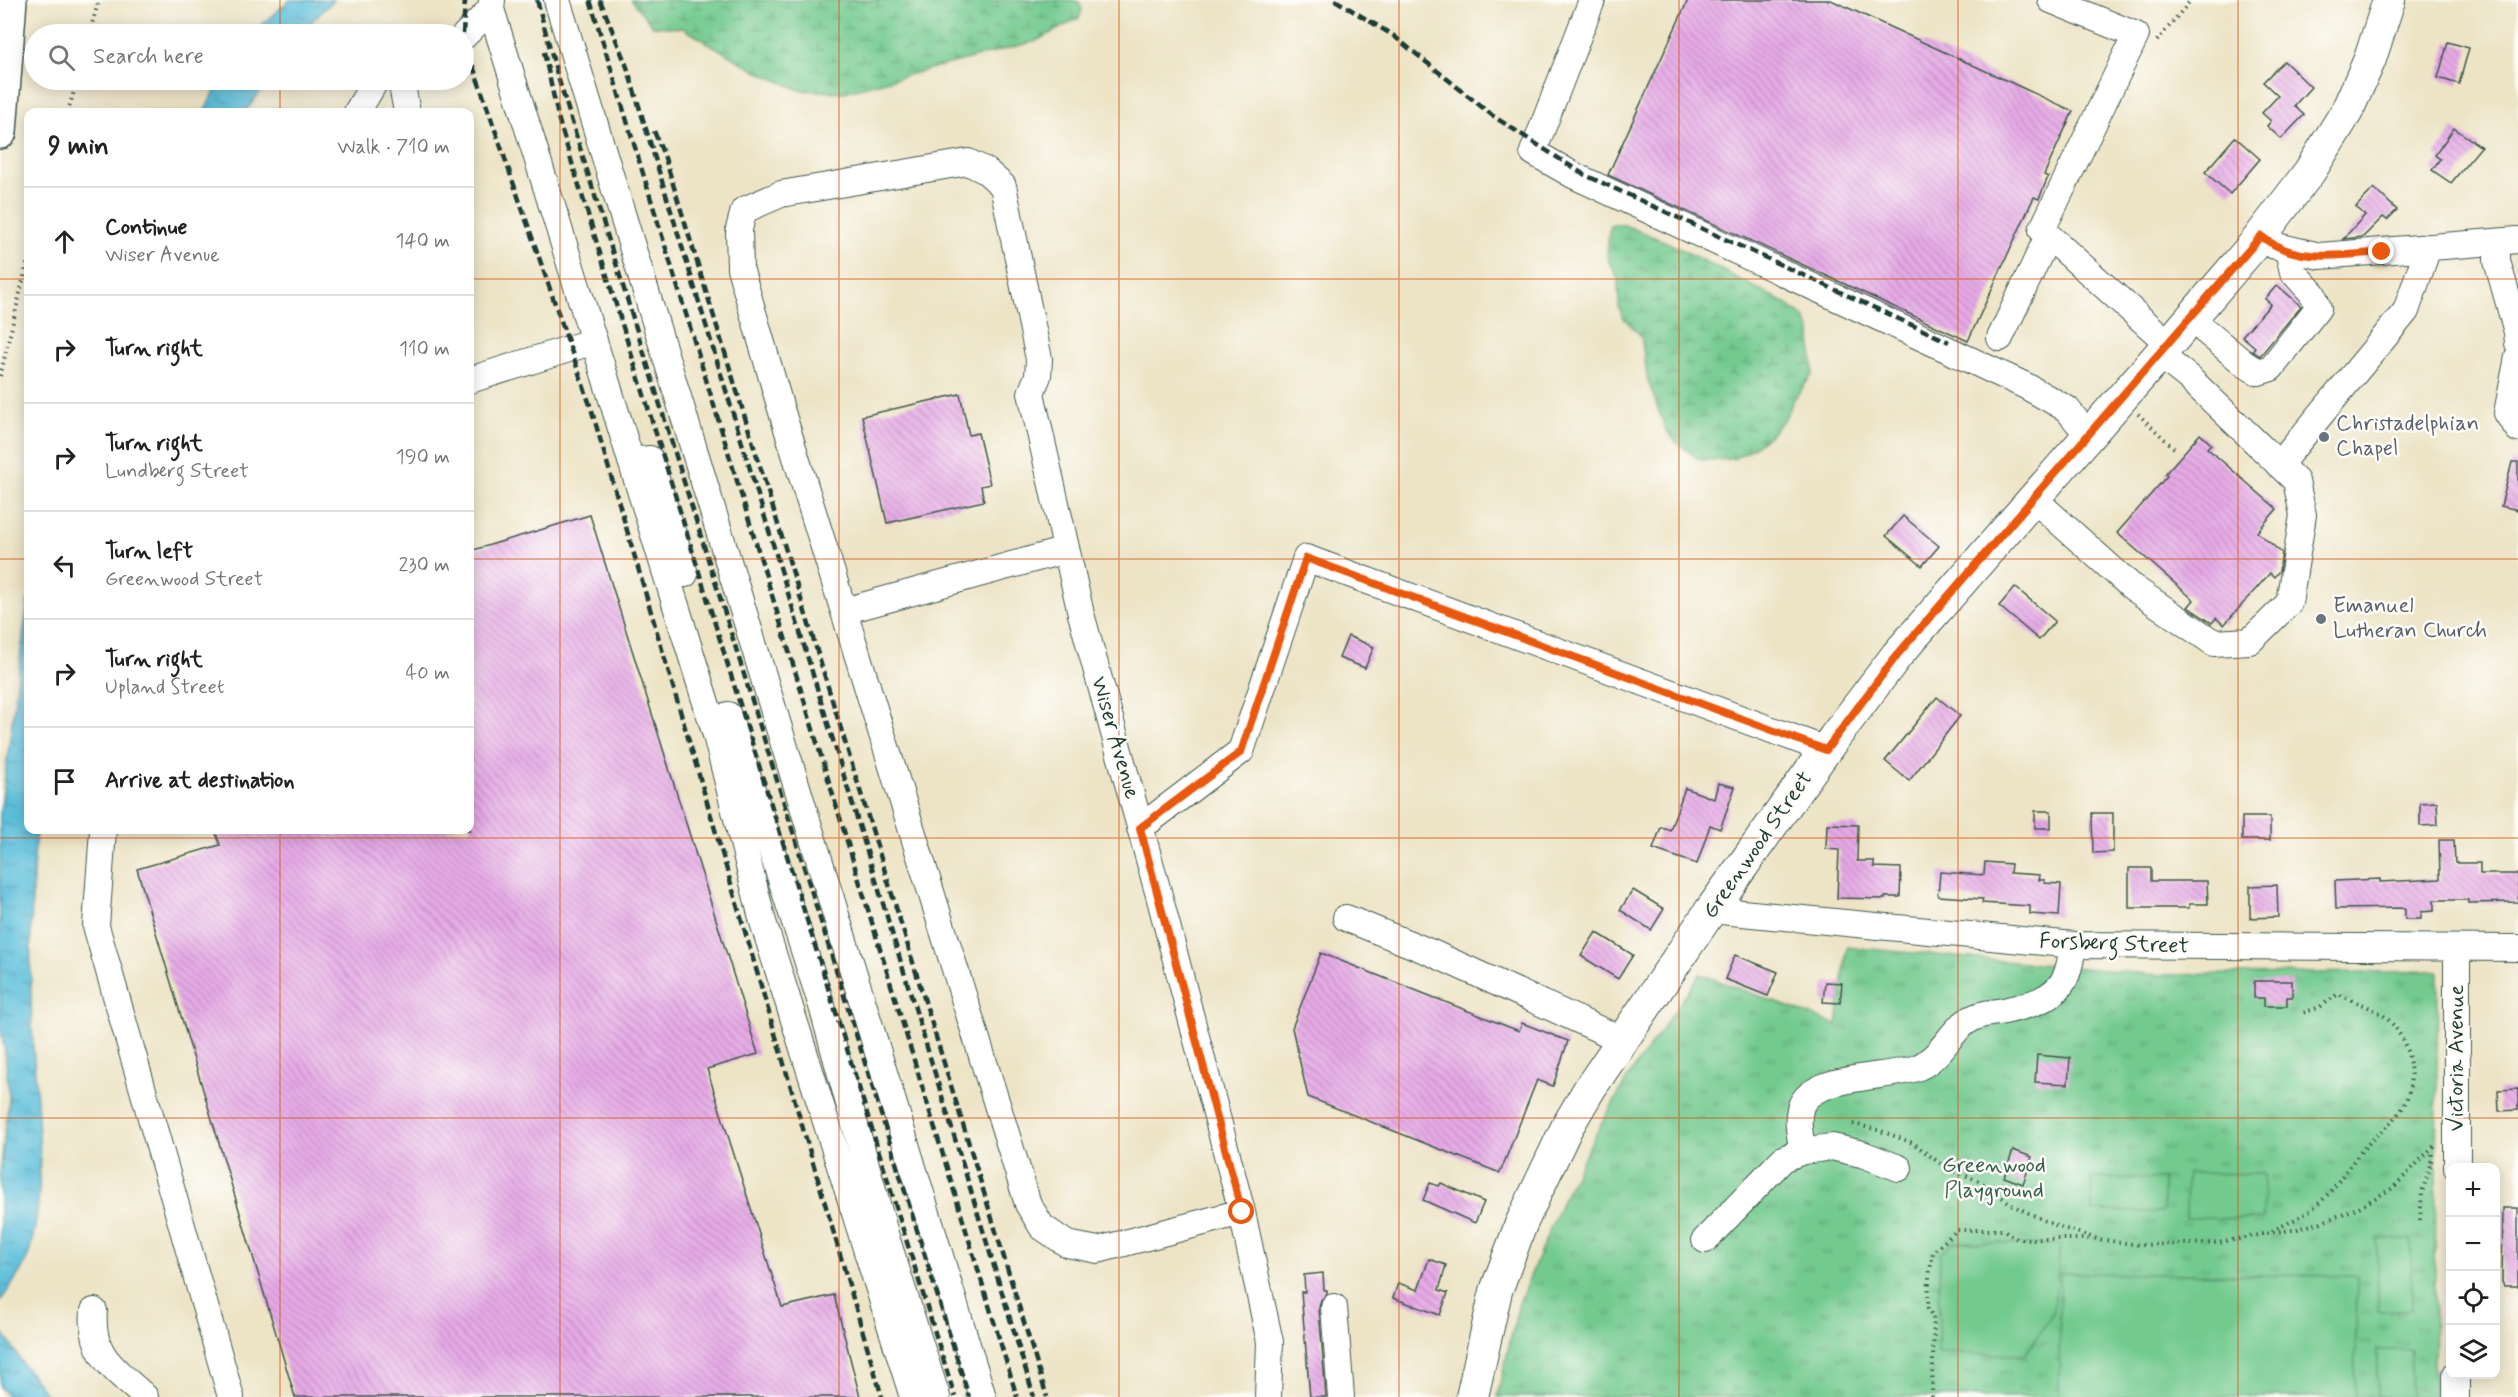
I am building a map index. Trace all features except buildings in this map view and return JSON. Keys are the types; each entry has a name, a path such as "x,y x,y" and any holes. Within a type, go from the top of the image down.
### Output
{"highway":[{"path":"0,132 10,0"}],"main road":[{"name":"Greenwood Street","path":"1472,1397 1496,1291 1521,1224 1566,1127 1622,1040 1711,910 1897,655 2191,319 2261,236 2310,171 2347,111 2370,59 2389,0"}],"street":[{"path":"557,0 982,1397"},
{"path":"1592,0 1533,152 1573,175 2026,387 2067,409 2089,436"},
{"path":"2034,499 2132,586 2214,643 2250,641 2289,603 2303,515 2296,481 2189,378 2164,349 2042,230 2136,35 2051,0"},
{"path":"474,25 492,4"},
{"path":"492,4 716,735 763,922 913,1397"},
{"path":"359,108 370,90"},
{"path":"403,90 406,108"},
{"name":"Wiser Avenue","path":"844,611 740,268 739,229 744,210 782,194 968,162 986,171 1003,186 1039,359 1038,376 1031,393 1081,614 1243,1215 1270,1342 1268,1397"},
{"path":"2000,338 2048,236"},
{"path":"2261,236 2272,245 2320,256 2508,241"},
{"path":"2508,241 2497,261 2518,343"},
{"path":"2279,465 2406,311 2428,248"},
{"path":"2191,319 2246,365 2258,372 2271,368 2318,308 2313,294 2293,272 2288,250"},
{"path":"474,379 594,341"},
{"path":"2518,357 2507,413 2518,429"},
{"path":"631,461 650,459 762,826 822,1006 886,1237 938,1397"},
{"path":"1066,550 844,611 1028,1204 1042,1227 1067,1244 1098,1250 1243,1215"},
{"path":"1140,828 1241,752 1306,558 1826,750"},
{"path":"103,834 96,926 231,1397"},
{"name":"Forsberg Street","path":"1711,910 2074,945 2518,948"},
{"path":"1346,918 1432,953 1622,1040"},
{"path":"1803,1151 1798,1121 1802,1104 1814,1091 1840,1082 1894,1074 1920,1066 1940,1052 1963,1024 1975,1017 2032,1005 2053,992 2066,978 2074,945"},
{"name":"Victoria Avenue","path":"2457,949 2457,1163"},
{"path":"1705,1240 1783,1158 1803,1151 1832,1147 1862,1154 1899,1168"},
{"path":"1334,1307 1341,1397"},
{"path":"94,1311 93,1326 96,1346 110,1364 145,1397"},
{"path":"2456,1379 2456,1397"}],"path":[{"path":"92,24 99,0"},
{"path":"69,108 74,90"},
{"path":"0,376 24,277"},
{"path":"2138,414 2174,448"},
{"path":"2268,1233 2313,1209 2369,1143 2403,1108 2410,1092 2411,1071 2407,1048 2397,1030 2383,1015 2338,994 2320,1007 2300,1014"},
{"path":"1853,1124 1878,1130 1913,1143 1945,1167 1981,1182 2014,1206 2054,1225 2097,1239"},
{"path":"1932,1397 1934,1320 1928,1308 1929,1276 1933,1252 1957,1230 2004,1230 2017,1239 2097,1239 2140,1245 2180,1246 2218,1243 2294,1230 2360,1207 2393,1188 2436,1144 2457,1136"},
{"path":"2420,1220 2422,1192 2431,1165 2432,1149"}],"green space":[{"path":"631,0 1070,0 1079,2 1082,10 1079,18 1036,41 844,92 800,90 756,71 683,28 653,26"},
{"path":"1610,225 1624,225 1669,243 1783,302 1803,316 1811,332 1813,374 1794,399 1785,418 1770,435 1747,452 1733,459 1700,460 1677,443 1666,430 1648,381 1641,336 1623,317 1619,307 1618,279 1609,262 1607,251"},
{"name":"Greenwood Playground","path":"1847,947 2160,975 2438,971 2434,1397 1497,1397 1519,1303 1562,1200 1627,1079 1700,974 1837,1025"},
{"path":"2187,1173 2264,1174 2263,1219 2186,1218"},
{"path":"2092,1178 2163,1179 2163,1212 2092,1211"},
{"path":"2377,1239 2411,1239 2412,1310 2378,1311"},
{"path":"1952,1242 2060,1245 2054,1311 2025,1355 1938,1353 1940,1254"},
{"path":"2060,1273 2357,1276 2355,1397 2059,1397"},
{"path":"2377,1349 2411,1349 2411,1397 2377,1397"}],"water":[{"path":"290,0 334,0 309,24 262,24"},
{"path":"216,90 262,90 248,108 206,108"},
{"path":"24,630 24,834 36,834 31,977 40,1167 36,1223 28,1257 0,1302 0,1174 9,1098 5,1050 0,1028 0,815"},
{"path":"0,1328 48,1397 8,1397 0,1387"}],"railway":[{"path":"464,24 465,0"},
{"path":"537,0 557,74 969,1397"},
{"path":"590,0 1017,1397"},
{"path":"600,0 627,67 1034,1397"},
{"path":"1335,0 1394,36 1493,116 1583,174 1949,342"},
{"path":"544,52 559,121 955,1397"},
{"path":"474,69 591,408 882,1397"},
{"path":"654,131 665,158 1047,1397"}],"place":[{"name":"Christadelphian Chapel","path":"2324,437"},
{"name":"Emanuel Lutheran Church","path":"2321,619"}],"route":[{"path":"1242,1212 1140,828 1241,752 1306,558 1826,750 1897,655 2174,339 2261,236 2272,245 2320,256 2382,252"}]}
